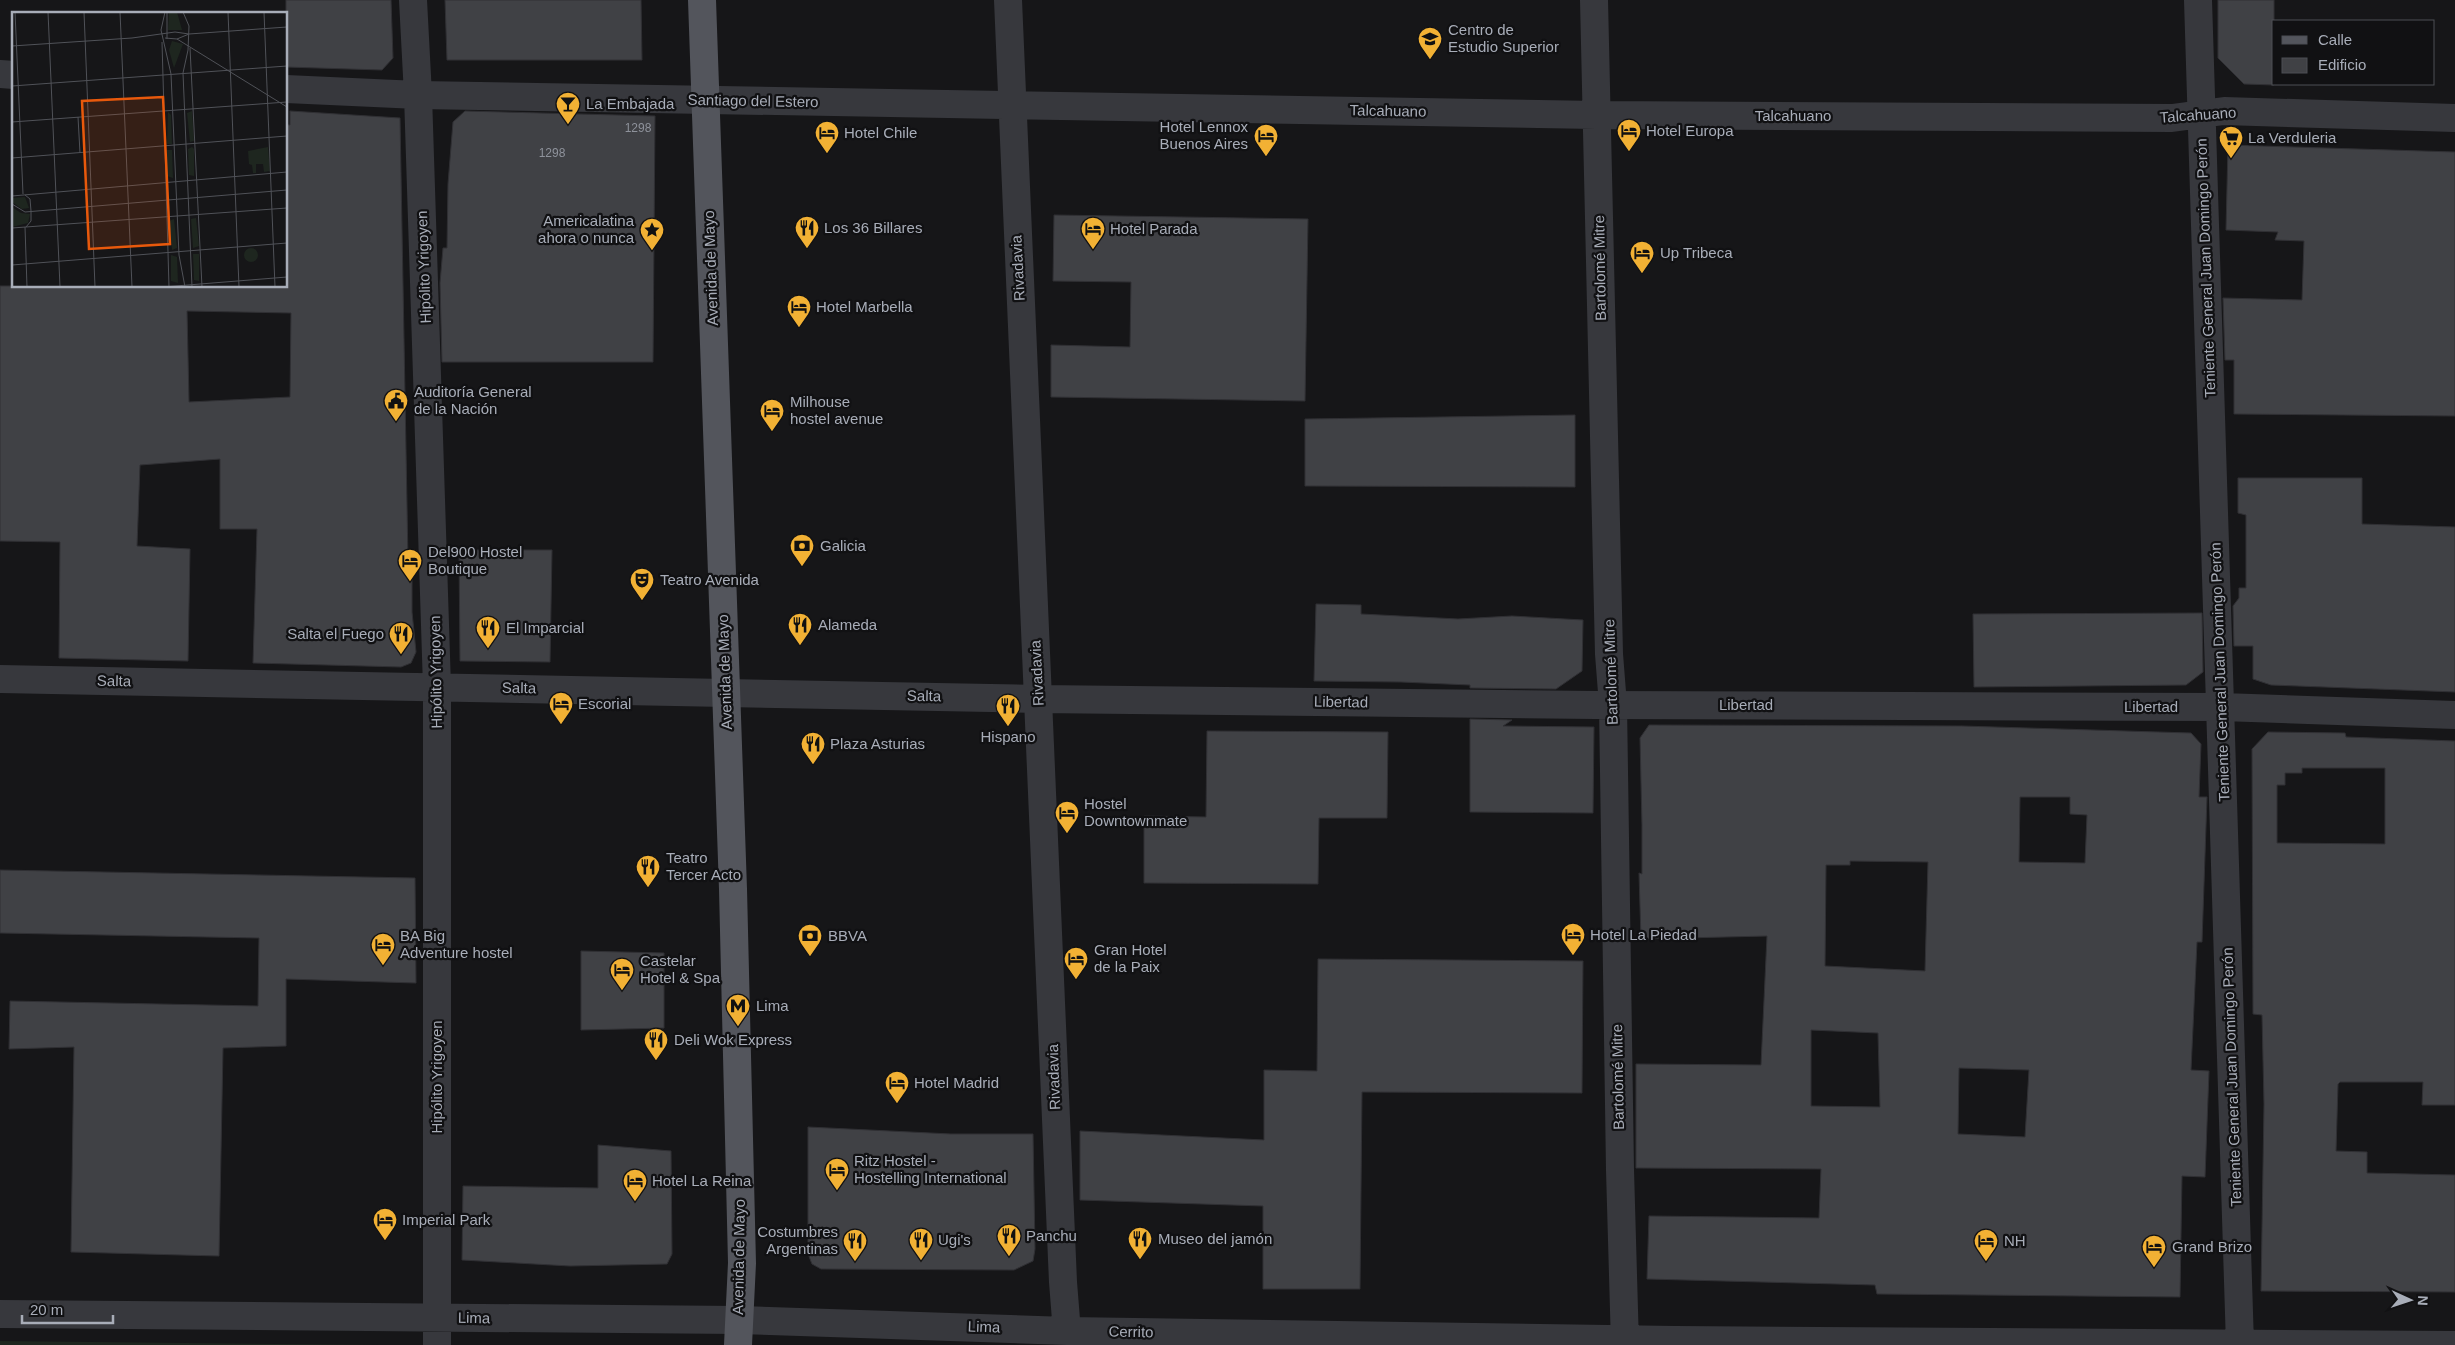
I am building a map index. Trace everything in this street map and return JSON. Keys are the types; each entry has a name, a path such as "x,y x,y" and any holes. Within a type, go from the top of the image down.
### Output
{"main road":[{"name":"Avenida de Mayo","path":"702,0 726,692 742,1263 738,1332"}],"street":[{"name":"Hipólito Yrigoyen","path":"413,0 418,95 437,687 436,1345"},
{"name":"Rivadavia","path":"1008,0 1063,1272 1068,1338"},
{"name":"Bartolomé Mitre","path":"1594,0 1609,654 1613,705 1620,1170 1625,1342"},
{"name":"Teniente General Juan Domingo Perón","path":"2198,0 2200,114 2222,707 2240,1344"},
{"name":"Santiago del Estero","path":"288,89 418,95 705,101 1011,104"},
{"name":"Talcahuano","path":"1011,104 1596,115 2172,118 2224,112 2455,118"},
{"name":"Salta","path":"0,679 1038,699"},
{"name":"Libertad","path":"1038,699 1613,705 2222,707 2455,714"},
{"name":"Lima","path":"0,1314 437,1317 738,1332 1068,1338"},
{"name":"Cerrito","path":"1068,1338 1625,1342 2455,1344"}],"shaded area":[{"path":"0,1341 379,1345 0,1345"}],"building":[{"path":"286,0 391,0 393,58 382,70 288,67 288,12 286,12"},
{"path":"445,0 641,0 642,60 447,60"},
{"path":"2218,0 2274,0 2274,20 2272,20 2272,85 2244,84 2218,58"},
{"path":"290,111 400,118 408,561 412,561 412,612 416,652 411,663 401,667 253,663 257,529 220,529 220,459 140,465 137,546 190,549 188,661 59,658 60,542 0,541 0,286 12,286 12,288 288,288 288,125 290,125","holes":["187,311 291,313 290,397 189,402"]},
{"path":"465,111 655,116 653,362 442,362 440,283 443,248 447,248 448,184 453,122"},
{"path":"2228,145 2455,152 2455,416 2234,414 2234,360 2225,360 2223,298 2302,300 2304,241 2275,240 2278,232 2226,230"},
{"path":"1054,215 1308,219 1305,401 1051,397 1051,345 1130,347 1131,282 1053,281"},
{"path":"1575,415 1575,487 1305,486 1305,419"},
{"path":"2238,478 2362,478 2362,524 2455,527 2455,692 2271,685 2253,679 2253,646 2234,646 2233,606 2239,598 2239,588 2246,588 2246,515 2238,513"},
{"path":"459,550 552,550 550,662 460,661"},
{"path":"1316,604 1361,605 1361,614 1458,619 1512,616 1583,620 1582,671 1556,689 1470,688 1470,685 1401,682 1314,681"},
{"path":"2202,613 2203,672 2186,685 1974,687 1973,614"},
{"path":"1470,719 1512,720 1503,726 1594,727 1593,813 1470,812"},
{"path":"1649,725 1962,726 2191,733 2201,744 2199,797 2207,797 2202,942 2197,942 2191,1070 2209,1071 2205,1177 2182,1176 2180,1297 1877,1294 1875,1285 1647,1279 1649,1216 1819,1218 1821,1169 1636,1168 1636,1064 1761,1065 1767,936 1641,939 1639,873 1642,874 1640,738","holes":["2020,797 2070,797 2070,814 2087,815 2085,863 2019,862","1850,861 1928,862 1925,971 1825,966 1826,865 1850,865","1811,1030 1878,1033 1880,1107 1811,1106","1959,1068 2029,1070 2025,1137 1958,1134"]},
{"path":"1207,731 1388,732 1387,818 1319,818 1318,884 1144,883 1144,816 1206,817"},
{"path":"2268,732 2345,733 2346,737 2455,741 2455,1105 2422,1105 2423,1082 2340,1082 2338,1084 2336,1151 2367,1152 2367,1173 2455,1175 2455,1292 2261,1291 2264,1104 2262,1015 2253,1014 2252,749","holes":["2302,768 2385,768 2385,844 2277,843 2277,785 2285,785 2285,773 2302,773"]},
{"path":"0,870 415,878 416,983 286,979 286,1046 223,1048 219,1256 71,1252 74,1047 9,1049 10,1001 258,1006 259,938 0,933"},
{"name":"Castelar Hotel & Spa","path":"581,951 664,953 664,1028 581,1030"},
{"path":"1318,959 1583,961 1582,1093 1362,1092 1360,1289 1263,1289 1263,1206 1080,1200 1080,1131 1264,1140 1264,1070 1317,1071"},
{"path":"808,1127 951,1134 1033,1134 1035,1249 1033,1261 1014,1270 821,1269 812,1264 808,1254"},
{"path":"598,1145 671,1151 672,1254 667,1264 570,1266 462,1260 463,1186 598,1188"}],"place":[{"name":"Centro de Estudio Superior","path":"1430,60"},
{"name":"La Embajada","path":"568,125"},
{"name":"Hotel Europa","path":"1629,152"},
{"name":"Hotel Chile","path":"827,154"},
{"name":"Hotel Lennox Buenos Aires","path":"1266,157"},
{"name":"La Verduleria","path":"2231,159"},
{"name":"Los 36 Billares","path":"807,249"},
{"name":"Hotel Parada","path":"1093,250"},
{"name":"Americalatina ahora o nunca","path":"652,251"},
{"name":"Up Tribeca","path":"1642,274"},
{"name":"Hotel Marbella","path":"799,328"},
{"name":"Auditoría General de la Nación","path":"396,422"},
{"name":"Milhouse hostel avenue","path":"772,432"},
{"name":"Galicia","path":"802,567"},
{"name":"Del900 Hostel Boutique","path":"410,582"},
{"name":"Teatro Avenida","path":"642,601"},
{"name":"Alameda","path":"800,646"},
{"name":"El Imparcial","path":"488,649"},
{"name":"Salta el Fuego","path":"401,655"},
{"name":"Escorial","path":"561,725"},
{"name":"Hispano","path":"1008,727"},
{"name":"Plaza Asturias","path":"813,765"},
{"name":"Hostel Downtownmate","path":"1067,834"},
{"name":"Teatro Tercer Acto","path":"648,888"},
{"name":"Hotel La Piedad","path":"1573,956"},
{"name":"BBVA","path":"810,957"},
{"name":"BA Big Adventure hostel","path":"383,966"},
{"name":"Gran Hotel de la Paix","path":"1076,980"},
{"name":"Castelar Hotel & Spa","path":"622,991"},
{"name":"Lima","path":"738,1027"},
{"name":"Deli Wok Express","path":"656,1061"},
{"name":"Hotel Madrid","path":"897,1104"},
{"name":"Ritz Hostel - Hostelling International","path":"837,1191"},
{"name":"Hotel La Reina","path":"635,1202"},
{"name":"Imperial Park","path":"385,1241"},
{"name":"Panchu","path":"1009,1257"},
{"name":"Museo del jamón","path":"1140,1260"},
{"name":"Ugi's","path":"921,1261"},
{"name":"Costumbres Argentinas","path":"855,1262"},
{"name":"NH","path":"1986,1262"},
{"name":"Grand Brizo","path":"2154,1268"}]}
